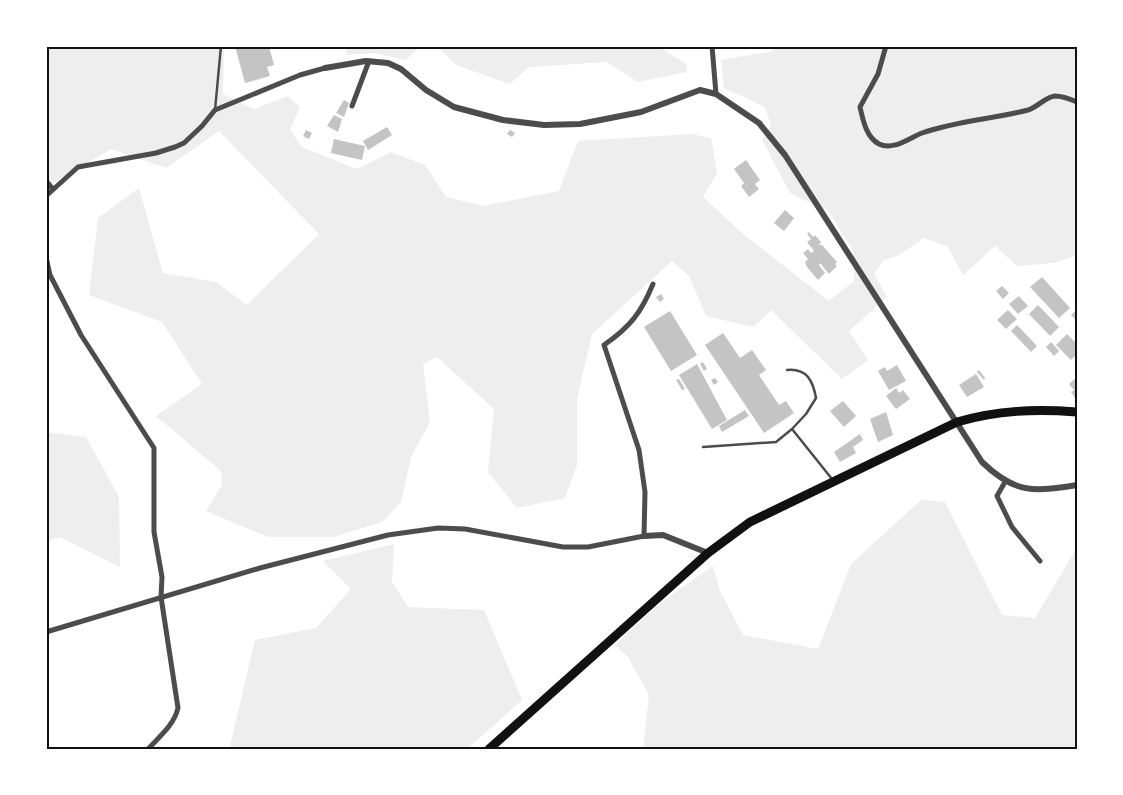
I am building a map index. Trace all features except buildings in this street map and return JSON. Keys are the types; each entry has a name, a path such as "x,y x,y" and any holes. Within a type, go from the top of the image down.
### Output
{"highway":[{"path":"489,749 708,553 750,522 833,480 957,422 986,414 1017,410 1077,412"}],"street":[{"path":"712,46 716,94"},
{"path":"886,46 878,74 860,107 865,128 878,144 886,146 895,144 923,133 961,122 1029,110 1049,97 1056,96 1077,102"},
{"path":"352,106 369,61"},
{"path":"46,196 52,188 78,167 156,153 175,147 184,143 215,110 300,75 325,68 369,61 388,63 401,69 426,90 454,107 504,120 544,125 580,124 642,112 700,90 716,94 759,123 785,155 982,462 1005,482 1018,488 1032,490 1077,486"},
{"path":"46,182 52,188"},
{"path":"46,257 50,275 81,335 154,448 154,532 162,577 161,596 178,708 176,717 148,749"},
{"path":"644,536 645,492 638,450 604,345 625,331 643,308 653,284"},
{"path":"1005,482 997,496 1012,527 1040,561"},
{"path":"46,632 149,602 161,596 260,568 388,535 438,528 465,529 564,547 588,547 644,536 662,535 708,553"}],"lane":[{"path":"215,110 221,46"},
{"path":"703,447 776,442 792,429 806,414 816,398 813,383 805,372 795,369 787,370"},
{"path":"792,429 833,480"}],"shaded area":[{"path":"46,46 224,46 223,94 254,109 288,96 300,107 290,130 302,147 357,169 391,152 425,165 446,197 483,206 559,191 578,141 692,134 711,138 717,173 703,197 743,234 829,301 854,281 853,250 828,211 790,193 762,140 771,125 765,107 724,88 721,60 773,51 772,46 1077,46 1077,255 1054,263 1017,266 995,246 963,275 947,246 924,238 899,255 883,261 874,274 887,297 849,331 868,360 842,379 771,310 754,327 706,316 689,276 672,261 592,334 577,399 577,465 565,498 517,508 488,472 494,409 437,357 423,364 430,422 411,457 401,502 382,522 333,537 268,537 206,511 222,485 221,471 156,416 202,384 162,322 89,295 98,218 139,188 163,273 216,282 247,305 319,234 219,131 166,168 111,149 46,187"},
{"path":"345,46 420,46 406,60 373,53 347,55"},
{"path":"437,46 657,46 687,64 686,72 638,82 607,62 529,67 510,84 456,65"},
{"path":"46,432 86,437 119,497 120,567 60,537 46,541"},
{"path":"921,500 945,502 1002,615 1035,618 1077,547 1077,749 643,749 649,695 628,657 615,645 664,600 713,566 720,591 743,635 818,649 851,564"},
{"path":"394,544 392,582 408,607 484,610 522,700 467,749 234,749 230,746 255,640 316,628 351,589 323,561"}]}
